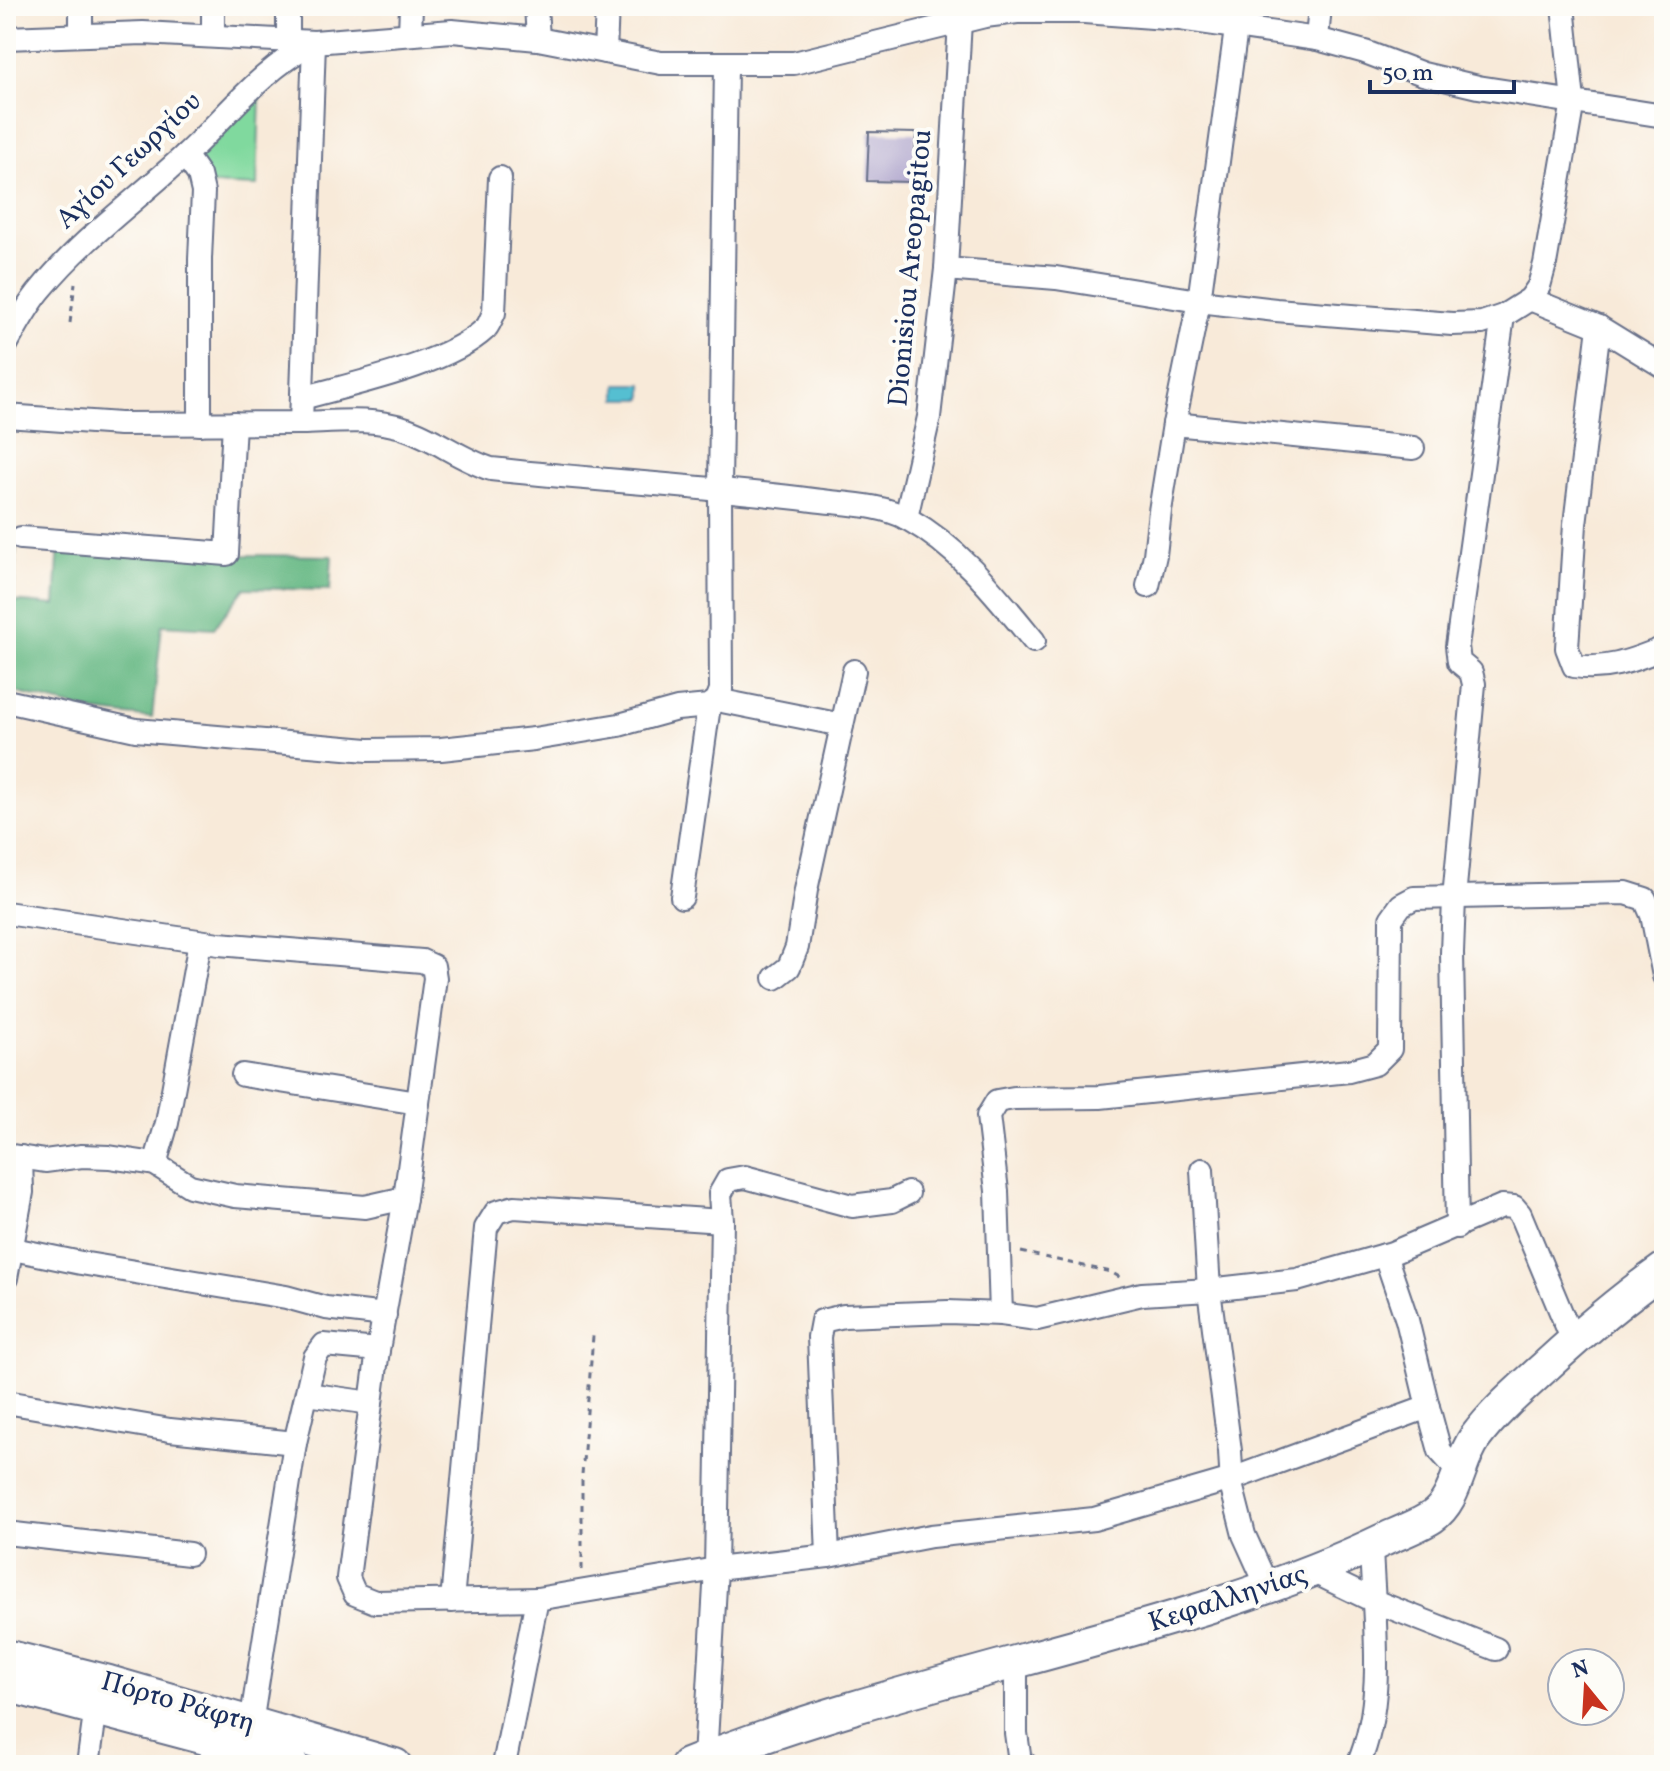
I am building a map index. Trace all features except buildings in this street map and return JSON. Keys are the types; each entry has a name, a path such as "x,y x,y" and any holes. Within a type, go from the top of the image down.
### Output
{"street":[{"path":"81,6 81,35"},
{"path":"213,6 213,35"},
{"path":"288,6 288,40"},
{"path":"410,33 411,6"},
{"path":"536,6 538,39"},
{"path":"605,52 607,6"},
{"path":"1317,39 1320,6"},
{"path":"946,269 1056,278 1199,301 1452,324 1482,323 1503,316 1530,299 1539,286 1545,264 1573,101 1563,6"},
{"path":"6,38 143,33 314,42 452,31 538,39 661,63 726,65 806,61 960,21 984,11 1084,9 1317,39 1365,52 1423,74 1478,87 1664,116"},
{"name":"Dionisiou Areopagitou","path":"906,518 929,417 946,269 960,21"},
{"path":"1148,586 1174,424 1199,301 1236,29"},
{"path":"264,74 265,39"},
{"path":"301,423 314,42"},
{"name":"Αγίου Γεωργίου","path":"6,345 40,290 71,255 185,155 264,74 286,57 314,42"},
{"path":"682,897 713,703 721,690 720,488 726,65"},
{"path":"185,155 199,175 203,192 200,424"},
{"path":"302,398 408,368 450,351 486,329 494,313 500,178"},
{"path":"1530,299 1599,327 1664,367"},
{"path":"1457,1227 1452,953 1454,898 1474,684 1471,672 1459,662 1457,646 1503,316"},
{"path":"1599,327 1575,524 1567,648 1574,666 1594,669 1619,666 1664,648"},
{"path":"6,416 120,424 386,423 410,430 470,462 491,469 720,488 878,509 906,518 952,550 991,589 1034,641"},
{"path":"21,538 227,554 234,423"},
{"path":"1174,424 1413,448"},
{"path":"775,978 789,967 797,947 806,890 854,671"},
{"path":"6,701 136,730 368,750 441,749 534,739 619,725 713,703 842,725"},
{"path":"1001,1314 997,1191 988,1116 997,1101 1100,1097 1349,1071 1375,1064 1390,1049 1391,919 1401,905 1414,898 1626,893 1654,898 1652,915 1664,976"},
{"path":"6,913 200,942 422,961 433,966 435,978 405,1198 378,1350 348,1578 350,1588 364,1600 537,1599 716,1569 828,1556 931,1536 1094,1519 1232,1479 1428,1407"},
{"path":"155,1164 167,1123 200,942"},
{"path":"243,1075 418,1103"},
{"path":"6,1277 22,1192 14,1156 45,1161 82,1156 155,1164 190,1186 235,1196 365,1207 405,1198"},
{"path":"1202,1170 1209,1290 1232,1488 1244,1535 1268,1588"},
{"path":"698,1763 716,1569 720,1194 728,1180 745,1177 852,1206 892,1201 908,1193"},
{"path":"828,1556 819,1337 822,1321 844,1316 948,1312 1037,1319 1142,1294 1297,1280 1385,1255 1502,1206 1514,1207 1520,1214 1573,1341"},
{"path":"452,1601 486,1228 496,1212 514,1207 722,1221"},
{"path":"13,1249 286,1297 326,1308 385,1315"},
{"path":"1385,1255 1407,1320 1440,1451 1458,1471"},
{"name":"Κεφαλληνίας","path":"698,1763 748,1741 1016,1661 1107,1638 1268,1588 1371,1546 1438,1513 1450,1496 1458,1471 1475,1438 1499,1411 1573,1341 1663,1275"},
{"path":"251,1724 295,1443 315,1357 324,1345 378,1350"},
{"path":"307,1394 371,1403"},
{"path":"6,1402 170,1430 295,1443"},
{"path":"6,1533 189,1554"},
{"path":"1366,1759 1375,1711 1371,1546"},
{"path":"1312,1571 1374,1601 1496,1649"},
{"path":"504,1765 537,1599"},
{"name":"Πόρτο Ράφτη","path":"6,1656 109,1682 395,1765"},
{"path":"1016,1661 1016,1733 1020,1762 1026,1765"},
{"name":"Πόρτο Ράφτη","path":"6,1685 96,1707 212,1752 292,1765"},
{"path":"88,1765 96,1707"}],"path":[{"path":"70,323 75,287 71,255"},
{"path":"998,1245 1111,1272 1142,1294"},
{"path":"582,1590 582,1475 593,1336"}],"green space":[{"path":"260,96 257,186 210,184 198,155"},
{"path":"6,537 17,537 13,601 55,605 59,543 158,554 332,556 330,590 245,588 214,628 162,625 152,718 92,711 6,690"}],"water":[{"path":"617,384 643,384 643,399 617,399"}]}
